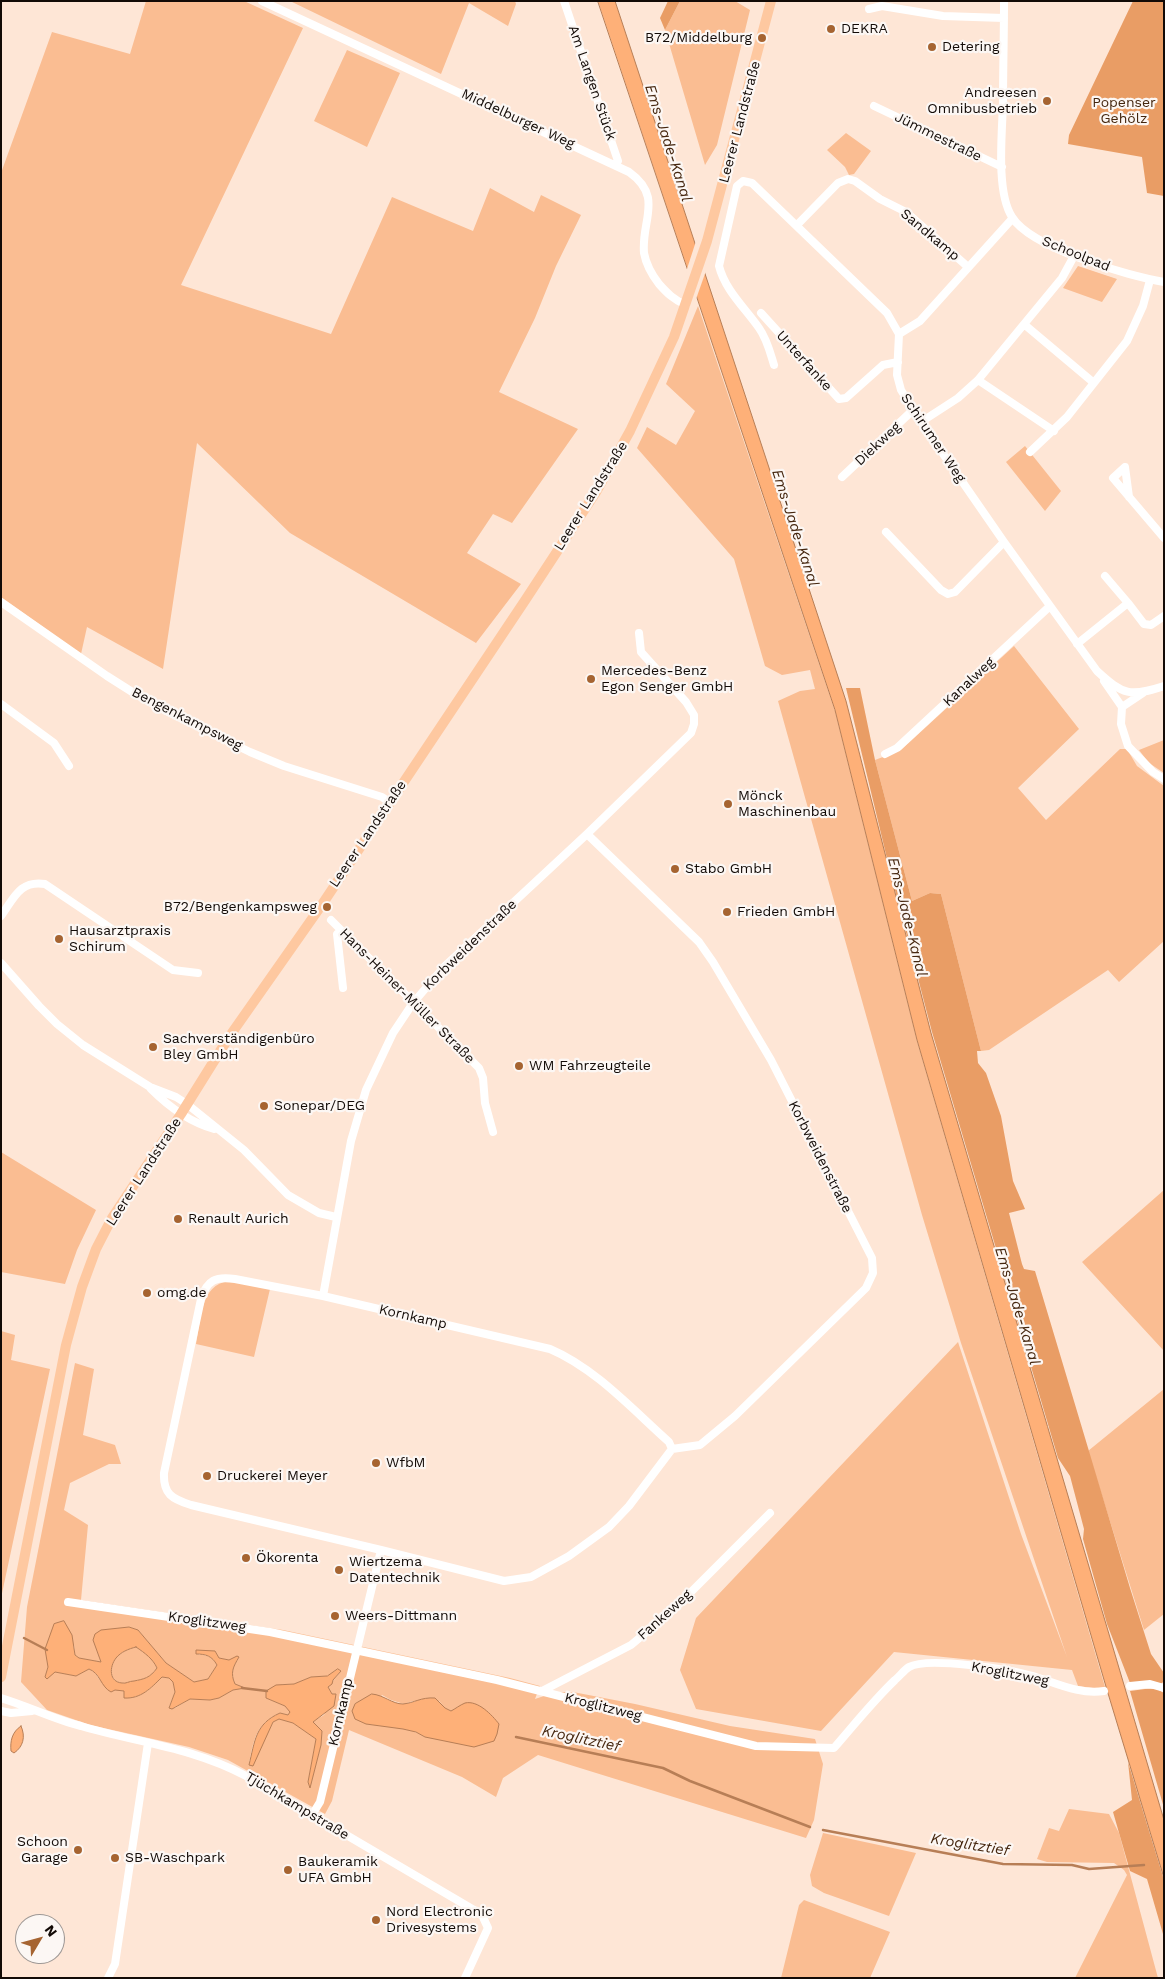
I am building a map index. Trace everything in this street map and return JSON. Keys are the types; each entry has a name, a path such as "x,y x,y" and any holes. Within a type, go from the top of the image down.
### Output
{"main road":[{"name":"Leerer Landstraße","path":"1,1677 65,1352 82,1287 96,1250 112,1218 229,1037 322,904 596,492 630,431 674,338 707,241 771,1"}],"street":[{"name":"Middelburger Weg","path":"262,1 616,165 639,178 648,194 649,211 644,252 650,271 671,297 686,303"},
{"name":"Am Langen Stück","path":"564,1 618,161 616,165"},
{"name":"Schoolpad","path":"1004,1 1002,167 1005,202 1012,219 1030,235 1074,256 1127,274 1164,282"},
{"path":"869,9 882,6 943,16 1004,18"},
{"name":"Jümmestraße","path":"874,106 1002,167"},
{"name":"Sandkamp","path":"797,225 838,183 848,179 855,181 880,199 906,212 968,267"},
{"name":"Schirumer Weg","path":"774,364 760,329 722,278 719,266 737,186 743,181 749,181 887,313 898,334 897,375 901,390 1004,542 1097,671 1113,686 1128,692 1143,693 1164,686"},
{"path":"898,334 920,321 1012,219"},
{"path":"921,422 958,398 978,380 1062,278 1074,256"},
{"path":"1030,452 1054,431 1126,341 1143,306 1150,280"},
{"name":"Unterfanke","path":"761,313 839,399 846,398 883,366 898,362"},
{"path":"1025,325 1094,383"},
{"path":"978,380 1054,431"},
{"name":"Diekweg","path":"842,477 913,410"},
{"path":"1129,497 1164,538"},
{"path":"886,532 941,590 948,594 955,592 1004,542"},
{"path":"1105,576 1144,624 1152,625 1164,616"},
{"name":"Bengenkampsweg","path":"1,602 107,676 166,710 250,752 284,766 382,797 389,802"},
{"path":"1077,644 1128,603"},
{"name":"Kanalweg","path":"885,754 897,748 1050,606"},
{"name":"Korbweidenstraße","path":"323,1296 351,1141 366,1090 394,1033 413,1003 444,967 681,745 691,733 694,715 686,702 641,652 639,633"},
{"path":"1097,671 1122,707 1121,724 1128,746 1153,772 1164,779"},
{"path":"1122,707 1143,693"},
{"path":"1,704 54,742 69,766"},
{"name":"Korbweidenstraße","path":"587,834 699,942 713,962 771,1060 872,1258 873,1273 866,1288 758,1395 700,1445 672,1449"},
{"path":"1,916 24,886 34,882 46,884 173,970 198,973"},
{"name":"Hans-Heiner-Müller Straße","path":"331,920 479,1068 483,1078 485,1103 493,1132"},
{"path":"341,930 338,934 343,988"},
{"path":"1,963 57,1024 83,1044 150,1088 164,1103 200,1125 216,1129"},
{"path":"150,1088 176,1097 204,1116 216,1129 244,1150 288,1195 318,1213 336,1217"},
{"name":"Kornkamp","path":"227,1278 323,1296 545,1348 565,1355 579,1363 600,1381 669,1442 672,1449 629,1506 609,1527 569,1556 531,1576 504,1580 191,1505 172,1497 164,1483 164,1473 204,1290 207,1285 216,1279 227,1278"},
{"name":"Fankeweg","path":"542,1691 631,1645 673,1610 770,1513"},
{"name":"Kornkamp","path":"312,1815 320,1802 381,1550"},
{"name":"Kroglitzweg","path":"68,1602 270,1632 497,1680 756,1746 834,1748 884,1690 910,1667 920,1663 933,1662 978,1667 1029,1675 1083,1691 1104,1691"},
{"path":"1130,1686 1150,1684 1164,1688"},
{"name":"Tjüchkampstraße","path":"1,1698 34,1711 82,1726 191,1752 214,1760 248,1777 482,1915 488,1928 466,1978"},
{"name":"Tjüchkampstraße","path":"1,1711 12,1713 34,1711"},
{"path":"108,1978 115,1964 148,1742"}],"shaded area":[{"path":"146,1 244,1 303,28 181,285 331,334 392,197 473,231 490,188 534,212 541,195 581,215 556,266 535,318 499,392 578,429 512,523 493,514 467,553 521,584 476,643 290,533 197,443 163,669 87,627 81,654 1,597 1,173 52,32 130,54"},
{"path":"290,1 515,1 516,4 508,26 469,3 441,74"},
{"path":"598,1 615,1 846,701 931,1033 1164,1820 1164,1878 1107,1690 917,1040 835,710"},
{"path":"680,1 735,1 750,10 717,145 705,165 665,30"},
{"path":"347,50 400,73 367,147 314,121"},
{"path":"846,133 871,151 854,174 849,175 845,167 827,150"},
{"path":"1078,266 1117,279 1102,302 1063,288"},
{"path":"698,306 835,711 917,1041 1105,1687 1100,1689 1078,1686 1072,1670 894,1652 821,1731 696,1709 680,1670 696,1618 958,1342 1021,1534 1067,1657 961,1343 922,1215 778,701 800,691 815,689 810,670 782,675 765,666 734,559 637,448 647,427 676,445 695,411 666,384"},
{"path":"1025,446 1061,491 1045,511 1006,462"},
{"path":"1014,646 1079,729 1018,788 1046,820 1120,749 1127,749 1137,766 1164,786 1164,941 1119,982 1108,970 989,1050 981,1051 941,894 930,893 912,901 875,760 901,750"},
{"path":"1164,740 1164,773 1149,763 1139,750"},
{"path":"1,1152 96,1210 77,1250 65,1284 1,1272"},
{"path":"1164,1190 1164,1351 1082,1262"},
{"path":"229,1281 270,1289 254,1357 196,1344 201,1315 207,1296 219,1284"},
{"path":"1,1331 15,1335 11,1360 50,1369 1,1598"},
{"path":"75,1363 94,1369 83,1435 115,1445 121,1464 109,1464 70,1483 64,1510 88,1525 81,1600 283,1630 510,1678 540,1686 535,1699 556,1692 573,1692 730,1726 815,1739 823,1764 814,1820 806,1838 538,1755 503,1778 496,1797 462,1777 349,1730 332,1801 325,1814 228,1760 189,1747 90,1725 47,1710 21,1682 27,1607","holes":["129,1627 138,1630 166,1663 194,1682 208,1679 217,1665 208,1656 196,1654 215,1651 219,1658 229,1660 239,1657 232,1673 235,1684 244,1688 233,1690 219,1698 210,1700 190,1699 175,1708 169,1707 175,1692 173,1682 169,1678 162,1677 141,1695 124,1698 124,1691 106,1685 89,1669 76,1676 55,1672 45,1677 48,1667 74,1645 75,1655 79,1658 101,1662 98,1653 122,1629","338,1669 341,1671 328,1687 332,1694 336,1694 324,1715 312,1722 322,1731 321,1745 310,1787 308,1782 316,1739 293,1723 279,1719 273,1722 249,1765 254,1741 261,1728 272,1717 280,1713 288,1715 291,1712 285,1706 266,1698 283,1684 294,1684 311,1677 327,1676","382,1695 404,1704 413,1701 439,1701 445,1708 451,1711 425,1737 404,1729 366,1724"]},
{"path":"1164,1389 1164,1614 1144,1630 1088,1451"},
{"path":"64,1621 72,1635 75,1655 79,1658 101,1662 93,1640 95,1634 101,1630 129,1627 138,1630 166,1663 194,1682 208,1679 217,1665 208,1656 196,1654 196,1650 215,1651 219,1658 229,1660 237,1656 239,1657 233,1670 233,1680 235,1684 245,1688 233,1690 219,1698 210,1700 190,1699 172,1709 169,1708 175,1692 173,1682 169,1678 162,1677 141,1695 130,1698 124,1698 124,1691 115,1690 111,1692 108,1690 96,1674 89,1669 76,1676 55,1672 47,1679 45,1677 48,1667 45,1649 54,1624","holes":["136,1647 148,1656 157,1668 144,1679 125,1683 118,1682 113,1677 111,1670 116,1658 122,1652"]},
{"path":"136,1647 151,1659 157,1668 144,1679 125,1683 118,1682 113,1677 111,1670 113,1662 122,1653"},
{"path":"338,1669 341,1671 328,1687 332,1694 336,1694 334,1706 313,1722 322,1731 321,1745 310,1788 308,1782 316,1739 293,1723 279,1719 273,1722 253,1766 249,1765 257,1734 265,1722 280,1713 288,1715 290,1712 285,1706 266,1698 266,1691 276,1685 294,1684 311,1677 327,1676"},
{"path":"372,1694 395,1703 403,1704 426,1698 435,1698 451,1711 465,1703 475,1704 489,1713 499,1724 497,1734 494,1741 474,1747 425,1737 416,1732 403,1729 366,1724 355,1719 352,1711 355,1704"},
{"path":"21,1726 23,1741 20,1748 14,1753 11,1751 11,1740"},
{"path":"1069,1809 1109,1814 1119,1833 1158,1978 1075,1978 1127,1875 1124,1870 1114,1863 1047,1862 1037,1859 1049,1828 1059,1831"},
{"path":"823,1833 916,1853 889,1916 824,1893 812,1886 810,1875"},
{"path":"804,1900 890,1932 870,1978 781,1978 799,1905"}],"green space":[{"path":"668,1 680,1 665,30 660,18"},
{"name":"Popenser Gehölz","path":"1133,1 1164,1 1164,196 1147,193 1142,157 1068,144 1069,135"},
{"path":"846,688 860,688 875,760 912,901 930,893 941,894 981,1051 977,1051 978,1063 986,1073 1001,1116 1013,1181 1025,1209 1009,1213 1022,1264 1024,1269 1035,1271 1151,1654 1164,1673 1164,1681 1161,1684 1130,1683 1107,1624 1083,1539 1084,1529 1070,1476 1058,1458 932,1032 890,871"},
{"path":"1157,1689 1164,1693 1164,1808 1130,1691"},
{"path":"1128,1762 1164,1880 1164,1945 1163,1934 1147,1879 1130,1871 1113,1812 1132,1800"}],"pier":[{"path":"697,238 707,268 695,302 686,272"}],"waterway":[{"name":"Kroglitztief","path":"24,1638 47,1650"},
{"name":"Kroglitztief","path":"242,1688 267,1691"},
{"name":"Kroglitztief","path":"516,1737 663,1768 690,1781 810,1827"},
{"name":"Kroglitztief","path":"823,1830 1003,1864 1072,1865 1089,1869 1144,1865"}],"place":[{"name":"DEKRA","path":"831,29"},
{"name":"B72/Middelburg","path":"762,38"},
{"name":"Detering","path":"932,47"},
{"name":"Andreesen Omnibusbetrieb","path":"1047,101"},
{"name":"Mercedes-Benz Egon Senger GmbH","path":"591,679"},
{"name":"Mönck Maschinenbau","path":"728,804"},
{"name":"Stabo GmbH","path":"675,869"},
{"name":"B72/Bengenkampsweg","path":"327,907"},
{"name":"Frieden GmbH","path":"727,912"},
{"name":"Hausarztpraxis Schirum","path":"59,939"},
{"name":"Sachverständigenbüro Bley GmbH","path":"153,1047"},
{"name":"WM Fahrzeugteile","path":"519,1066"},
{"name":"Sonepar/DEG","path":"264,1106"},
{"name":"Renault Aurich","path":"178,1219"},
{"name":"omg.de","path":"147,1293"},
{"name":"WfbM","path":"376,1463"},
{"name":"Druckerei Meyer","path":"207,1476"},
{"name":"Ökorenta","path":"246,1558"},
{"name":"Wiertzema Datentechnik","path":"339,1570"},
{"name":"Weers-Dittmann","path":"335,1616"},
{"name":"Schoon Garage","path":"78,1850"},
{"name":"SB-Waschpark","path":"115,1858"},
{"name":"Baukeramik UFA GmbH","path":"288,1870"},
{"name":"Nord Electronic Drivesystems","path":"376,1920"}],"water label":[{"name":"Ems-Jade-Kanal","path":"668,143"},
{"name":"Ems-Jade-Kanal","path":"795,528"},
{"name":"Ems-Jade-Kanal","path":"907,917"},
{"name":"Ems-Jade-Kanal","path":"1017,1306"}]}
